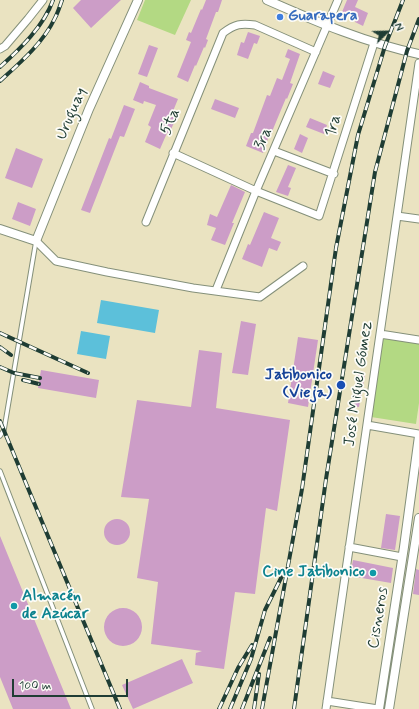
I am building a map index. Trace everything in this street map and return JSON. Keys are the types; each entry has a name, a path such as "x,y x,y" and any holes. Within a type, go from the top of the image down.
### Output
{"street":[{"path":"0,49 5,46 43,0"},
{"name":"Uruguay","path":"36,241 90,109 138,0"},
{"path":"267,0 327,26 374,43 419,54"},
{"name":"3ra","path":"216,290 256,191 338,0"},
{"name":"5ta","path":"146,222 223,33 238,24 256,25 316,52"},
{"name":"1ra","path":"256,191 319,216 334,174 374,43"},
{"name":"José Miguel Gómez","path":"326,705 419,63"},
{"path":"274,151 334,174"},
{"path":"173,153 256,191"},
{"path":"397,216 419,219"},
{"path":"0,229 36,241 56,261 203,290 216,290 260,297 303,266"},
{"path":"380,334 419,340"},
{"path":"367,425 419,435"},
{"name":"Cisneros","path":"378,709 404,547 419,435"},
{"name":"Cisneros","path":"389,709 416,560 419,518"},
{"path":"349,547 416,560"},
{"path":"404,547 417,549"},
{"path":"326,705 378,709"}],"lane":[{"path":"0,436 4,430 36,241"},
{"path":"0,471 92,709"}],"green space":[{"path":"145,0 191,0 175,35 137,20"},
{"path":"382,337 419,344 419,403 416,424 371,417"}],"water":[{"path":"101,300 159,310 155,333 97,323"},
{"path":"81,331 110,336 106,359 77,354"}],"building":[{"path":"81,0 121,0 91,28 73,8"},
{"path":"206,0 222,0 206,39 208,40 205,48 204,47 188,82 177,77 191,42 186,40 189,32 191,33"},
{"path":"347,0 358,0 355,7 368,13 363,26 355,22 357,18 342,12"},
{"path":"248,32 260,36 257,44 254,43 248,59 237,55 241,42 244,43"},
{"path":"149,45 158,48 147,77 138,74"},
{"path":"288,49 300,54 290,83 293,84 271,134 270,133 263,153 246,146 251,133 253,133 267,95 270,96 277,78 282,80 290,59 285,57"},
{"path":"323,71 335,76 330,88 318,84"},
{"path":"140,82 149,86 149,88 178,99 171,116 176,118 160,149 145,142 151,127 148,125 156,105 144,101 143,104 133,100"},
{"path":"215,99 239,108 235,118 211,109"},
{"path":"124,105 135,109 124,137 120,136 90,213 81,210 109,138 111,139"},
{"path":"310,118 327,125 324,134 306,127"},
{"path":"300,134 308,138 302,153 294,149"},
{"path":"16,148 43,159 32,188 5,178"},
{"path":"288,165 296,168 288,187 291,188 288,196 276,192"},
{"path":"231,185 245,192 232,223 234,223 225,245 211,240 216,228 207,225 210,214 217,217"},
{"path":"18,202 36,209 30,226 12,219"},
{"path":"264,212 279,218 271,238 281,242 277,251 269,248 262,267 242,259 248,244 250,245"},
{"path":"241,321 256,324 248,375 232,373"},
{"path":"298,337 318,340 308,407 288,403"},
{"path":"199,350 222,353 216,408 290,420 277,511 266,508 255,594 235,592 224,669 195,665 196,653 202,651 151,644 158,582 137,578 149,499 121,497 137,400 191,407"},
{"path":"41,370 99,380 96,398 38,388"},
{"path":"358,374 365,375 359,407 352,406"},
{"path":"386,514 400,516 395,550 381,548"},
{"path":"117,519 126,523 130,532 126,541 117,545 108,541 104,532 108,523"},
{"name":"Almacén de Azúcar","path":"0,536 71,709 13,709 0,677"},
{"path":"353,560 393,568 391,583 350,576"},
{"path":"416,569 419,570 419,595 413,594"},
{"path":"119,608 127,608 137,613 141,620 141,634 137,641 127,646 119,646 109,641 107,638 104,631 104,623 109,613 112,611"},
{"path":"182,659 193,683 133,709 122,685"}],"railway":[{"path":"0,67 38,28 53,0"},
{"path":"0,81 38,44 55,18 62,0"},
{"path":"262,709 302,489 336,248 358,135 385,46 403,0"},
{"path":"294,709 326,479 375,172 407,51 419,19"},
{"path":"0,333 88,373"},
{"path":"0,347 11,355"},
{"path":"0,367 14,373 40,378"},
{"path":"23,380 39,384"},
{"path":"0,421 120,709"},
{"path":"230,709 251,659 265,610 282,576"},
{"path":"242,709 270,638"},
{"path":"219,709 238,668 252,645"},
{"path":"254,709 259,674"}],"place":[{"name":"Guarapera","path":"280,17"},
{"name":"Jatibonico (Vieja)","path":"341,385"},
{"name":"Cine Jatibonico","path":"373,573"},
{"name":"Almacén de Azúcar","path":"14,606"}]}
